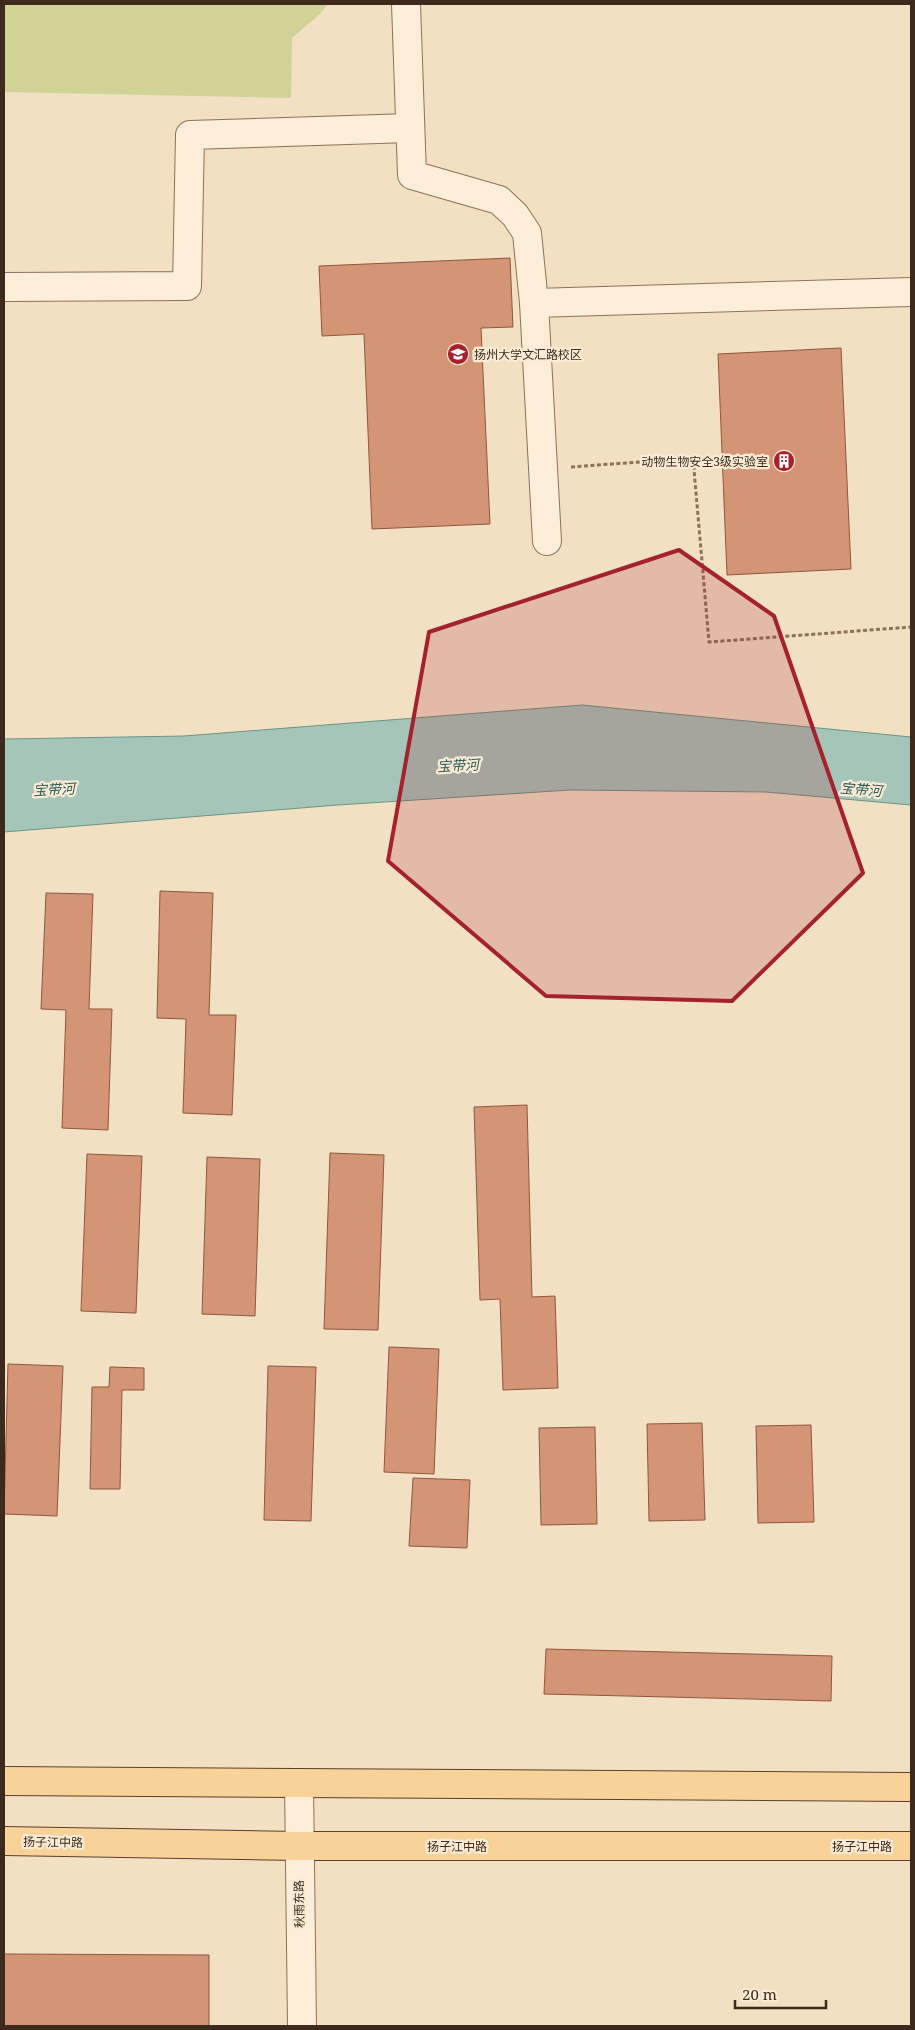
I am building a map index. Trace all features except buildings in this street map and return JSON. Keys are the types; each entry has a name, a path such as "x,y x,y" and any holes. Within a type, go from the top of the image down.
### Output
{"main road":[{"path":"4,1781 911,1787"},
{"name":"扬子江中路","path":"4,1841 298,1846 911,1846"}],"street":[{"path":"406,4 412,175 499,200 515,215 527,234 534,303 548,541"},
{"path":"4,287 187,286 190,135 410,128"},
{"path":"534,303 911,292"},
{"name":"秋雨东路","path":"299,1783 298,1846 302,2026"}],"path":[{"path":"543,469 693,458 709,642 911,627"}],"highlighted area":[{"path":"679,550 774,616 863,873 732,1001 546,996 388,861 429,632"}],"green space":[{"path":"4,4 328,4 320,14 292,38 291,98 4,92"}],"water":[{"name":"宝带河","path":"582,705 911,737 911,805 766,792 570,790 338,805 4,832 4,739 184,736"}],"place":[{"name":"扬州大学文汇路校区","path":"458,354"},
{"name":"动物生物安全3级实验室","path":"784,461"}]}
